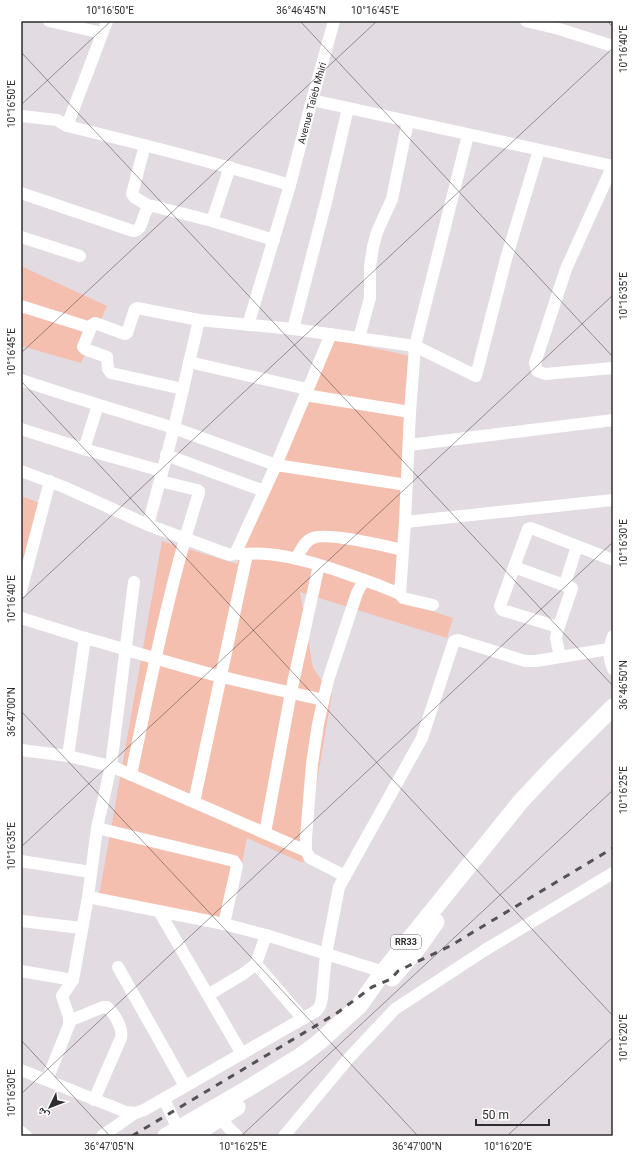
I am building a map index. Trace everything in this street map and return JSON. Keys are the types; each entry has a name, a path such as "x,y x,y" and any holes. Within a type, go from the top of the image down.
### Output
{"highway":[{"name":"RR33","path":"179,1134 216,1114 329,1044 346,1028 522,800 558,761 613,707"},
{"name":"RR33","path":"389,973 420,945 460,887 553,778 613,720"}],"street":[{"path":"49,21 102,33"},
{"path":"67,126 107,21"},
{"name":"Avenue Taïeb Mhiri","path":"248,325 290,185 334,21"},
{"path":"526,21 559,29 613,46"},
{"path":"312,100 613,166 566,269 535,363 537,371 545,374 613,368"},
{"path":"294,329 348,108"},
{"path":"21,116 56,120 67,126 230,167 290,185"},
{"path":"359,338 370,298 370,267 373,247 377,232 393,196 408,121"},
{"path":"400,594 415,346 468,134"},
{"path":"145,145 132,194 134,197 149,206 212,221 274,240"},
{"path":"183,389 111,373 108,369 107,357 83,347 92,324 95,323 125,334 127,333 136,309 138,308 199,320 331,334 415,346 476,376 506,259 539,150"},
{"path":"212,221 230,167"},
{"path":"21,194 133,231 136,231 139,228 146,209 149,206"},
{"path":"21,237 80,256"},
{"path":"21,306 90,328"},
{"path":"148,525 174,428 199,320"},
{"path":"234,554 238,550 276,465 331,334"},
{"path":"189,362 306,392 410,412"},
{"path":"21,380 174,428 276,465 407,485"},
{"path":"84,449 98,405"},
{"path":"409,445 613,420"},
{"path":"21,429 84,449 199,491 184,539 131,775"},
{"path":"166,455 264,492"},
{"path":"21,471 50,481 148,525 230,555 267,554 296,559 319,565 378,585 400,594 403,598 433,604"},
{"path":"21,591 50,481"},
{"path":"405,522 613,500"},
{"path":"558,627 502,610 500,606 530,529 535,529 613,560"},
{"path":"296,559 303,546 313,538 329,536 403,550"},
{"path":"565,584 577,546"},
{"path":"194,802 247,554"},
{"path":"265,833 291,692 319,565"},
{"path":"514,567 565,584 572,589 558,627 556,638 560,657"},
{"path":"345,876 310,858 306,851 306,837 312,764 323,700 328,680 357,593 364,580"},
{"path":"47,1080 69,1024 62,996 73,980 81,928 88,897 90,872 97,828 111,766 134,582"},
{"path":"21,618 221,677 323,700"},
{"path":"613,636 609,649 609,656 613,669"},
{"path":"68,756 85,638"},
{"path":"102,1136 135,1113 144,1110 164,1099 303,1019 316,1011 320,1006 326,954 339,887 422,738 455,641 458,640 525,661 536,661 609,649"},
{"path":"21,750 68,756 111,766 306,851"},
{"path":"97,828 234,861 237,866 224,924"},
{"path":"21,860 90,872"},
{"path":"284,1136 348,1059 395,1009 485,950 613,873"},
{"path":"88,897 224,924 266,934 389,973"},
{"path":"159,911 242,1054"},
{"path":"21,921 81,928"},
{"path":"208,995 243,974 256,964 266,934"},
{"path":"256,964 303,1019"},
{"path":"118,967 185,1086"},
{"path":"21,971 73,980"},
{"path":"69,1021 103,1007 107,1007 120,1027 122,1033 94,1100"},
{"path":"21,1070 94,1100 126,1112 135,1113"},
{"path":"164,1099 179,1134"},
{"path":"216,1114 237,1136"},
{"path":"21,1132 26,1136"}],"shaded area":[{"path":"21,266 107,306 81,363 21,346"},
{"path":"329,338 410,356 401,521 393,598 453,618 447,638 300,592 313,668 332,694 303,863 247,838 229,928 99,896 162,541 237,564"},
{"path":"21,496 45,505 21,587"}],"railway":[{"path":"132,1136 337,1013 372,987 391,979 398,971 450,946 613,848"}]}
